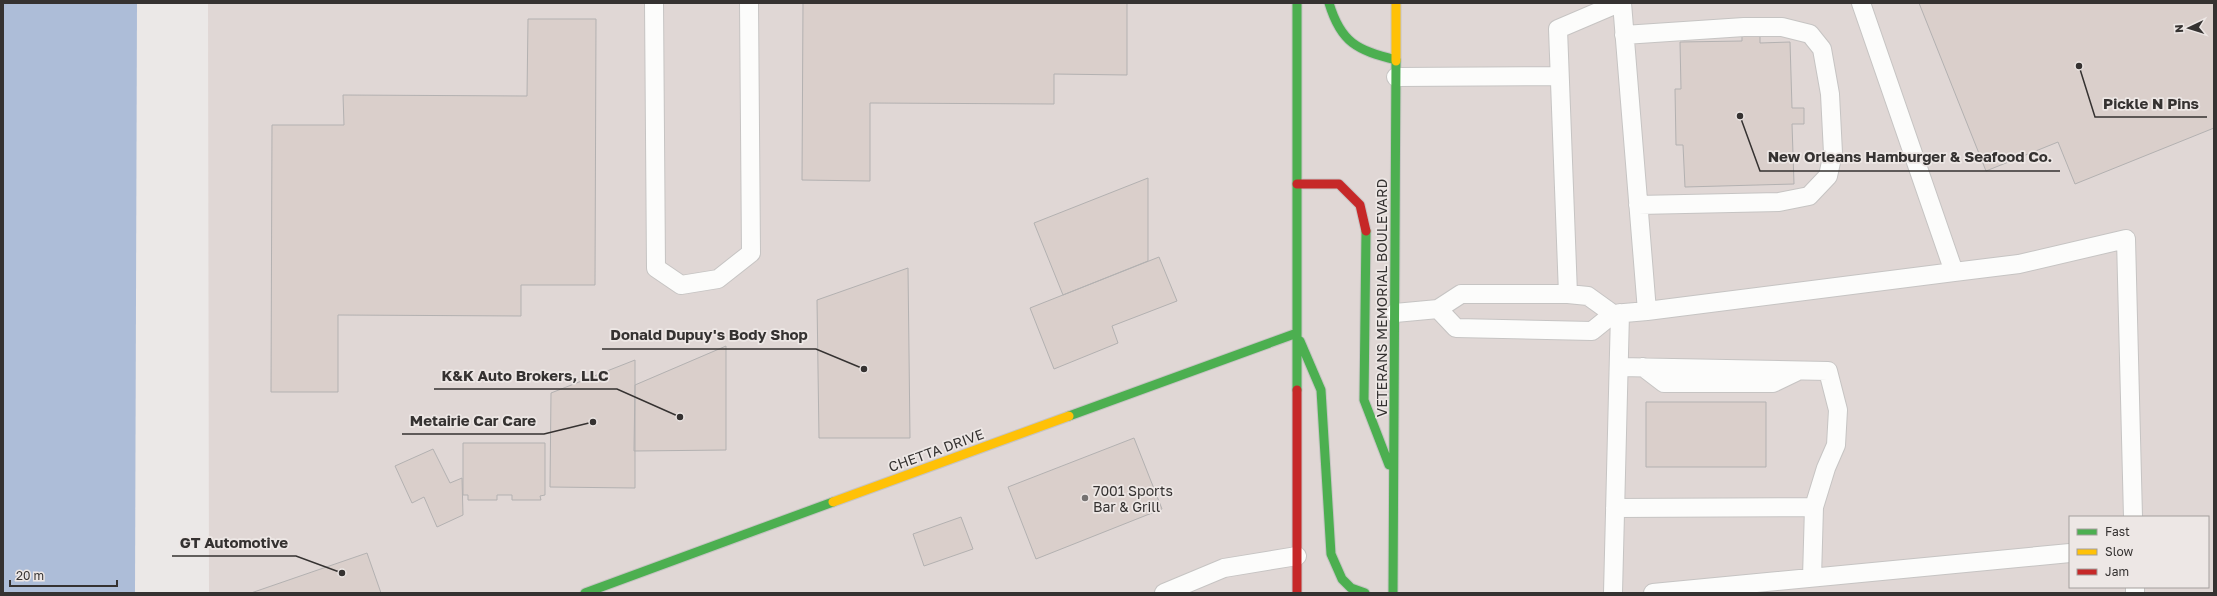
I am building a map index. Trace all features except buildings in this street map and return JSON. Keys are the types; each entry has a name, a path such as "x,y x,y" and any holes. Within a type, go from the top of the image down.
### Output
{"main road":[{"path":"1297,3 1297,593"},
{"path":"1329,3 1333,18 1343,36 1364,52 1396,69"},
{"name":"VETERANS MEMORIAL BOULEVARD","path":"1393,593 1396,3"},
{"path":"1297,184 1339,184 1360,205 1367,236 1364,400 1394,478"},
{"path":"1296,333 1321,390 1330,554 1339,577 1355,590 1366,593"},
{"name":"CHETTA DRIVE","path":"585,593 1296,333"}],"lane":[{"path":"654,3 656,268 681,285 718,279 751,253 749,3"},
{"path":"1568,294 1558,29 1621,3 1647,311"},
{"path":"1861,3 1954,272"},
{"path":"1624,35 1744,26 1782,26 1810,34 1822,49 1830,94 1833,153 1828,176 1809,196 1779,202 1638,205"},
{"path":"1396,69 1559,76"},
{"path":"1438,309 1456,328 1592,331 1616,313 1647,311 2020,264 2126,239 2133,516"},
{"path":"1395,313 1438,309 1461,294 1568,294 1588,296 1616,313"},
{"path":"1613,593 1619,367 1616,313"},
{"path":"1619,367 1828,371 1838,410 1836,445 1826,468 1814,508 1812,578"},
{"path":"1615,508 1814,508"},
{"path":"1653,593 2069,553"},
{"path":"1164,593 1224,568 1297,556"}],"shaded area":[{"path":"208,3 2214,3 2214,593 209,593"}],"water":[{"path":"3,3 137,3 135,593 3,593"}],"traffic: fast":[{"path":"1297,3 1297,390"},
{"path":"1329,3 1339,27 1352,43 1371,52 1396,60"},
{"path":"1393,593 1396,61"},
{"path":"1366,231 1364,400 1389,465"},
{"path":"1069,416 1297,333"},
{"path":"1300,341 1321,390 1331,554 1342,579 1351,588 1365,593"},
{"path":"585,593 833,502"}],"traffic: slow":[{"path":"1396,3 1396,61"},
{"path":"833,502 1069,416"}],"traffic: jam":[{"path":"1297,184 1339,184 1360,205 1366,231"},
{"path":"1297,390 1297,593"}],"place":[{"name":"Pickle N Pins","path":"2079,66"},
{"name":"New Orleans Hamburger & Seafood Co.","path":"1740,116"},
{"name":"Donald Dupuy's Body Shop","path":"864,369"},
{"name":"K&K Auto Brokers, LLC","path":"680,417"},
{"name":"Metairie Car Care","path":"593,422"},
{"name":"7001 Sports Bar & Grill","path":"1085,498"},
{"name":"GT Automotive","path":"342,573"}]}
